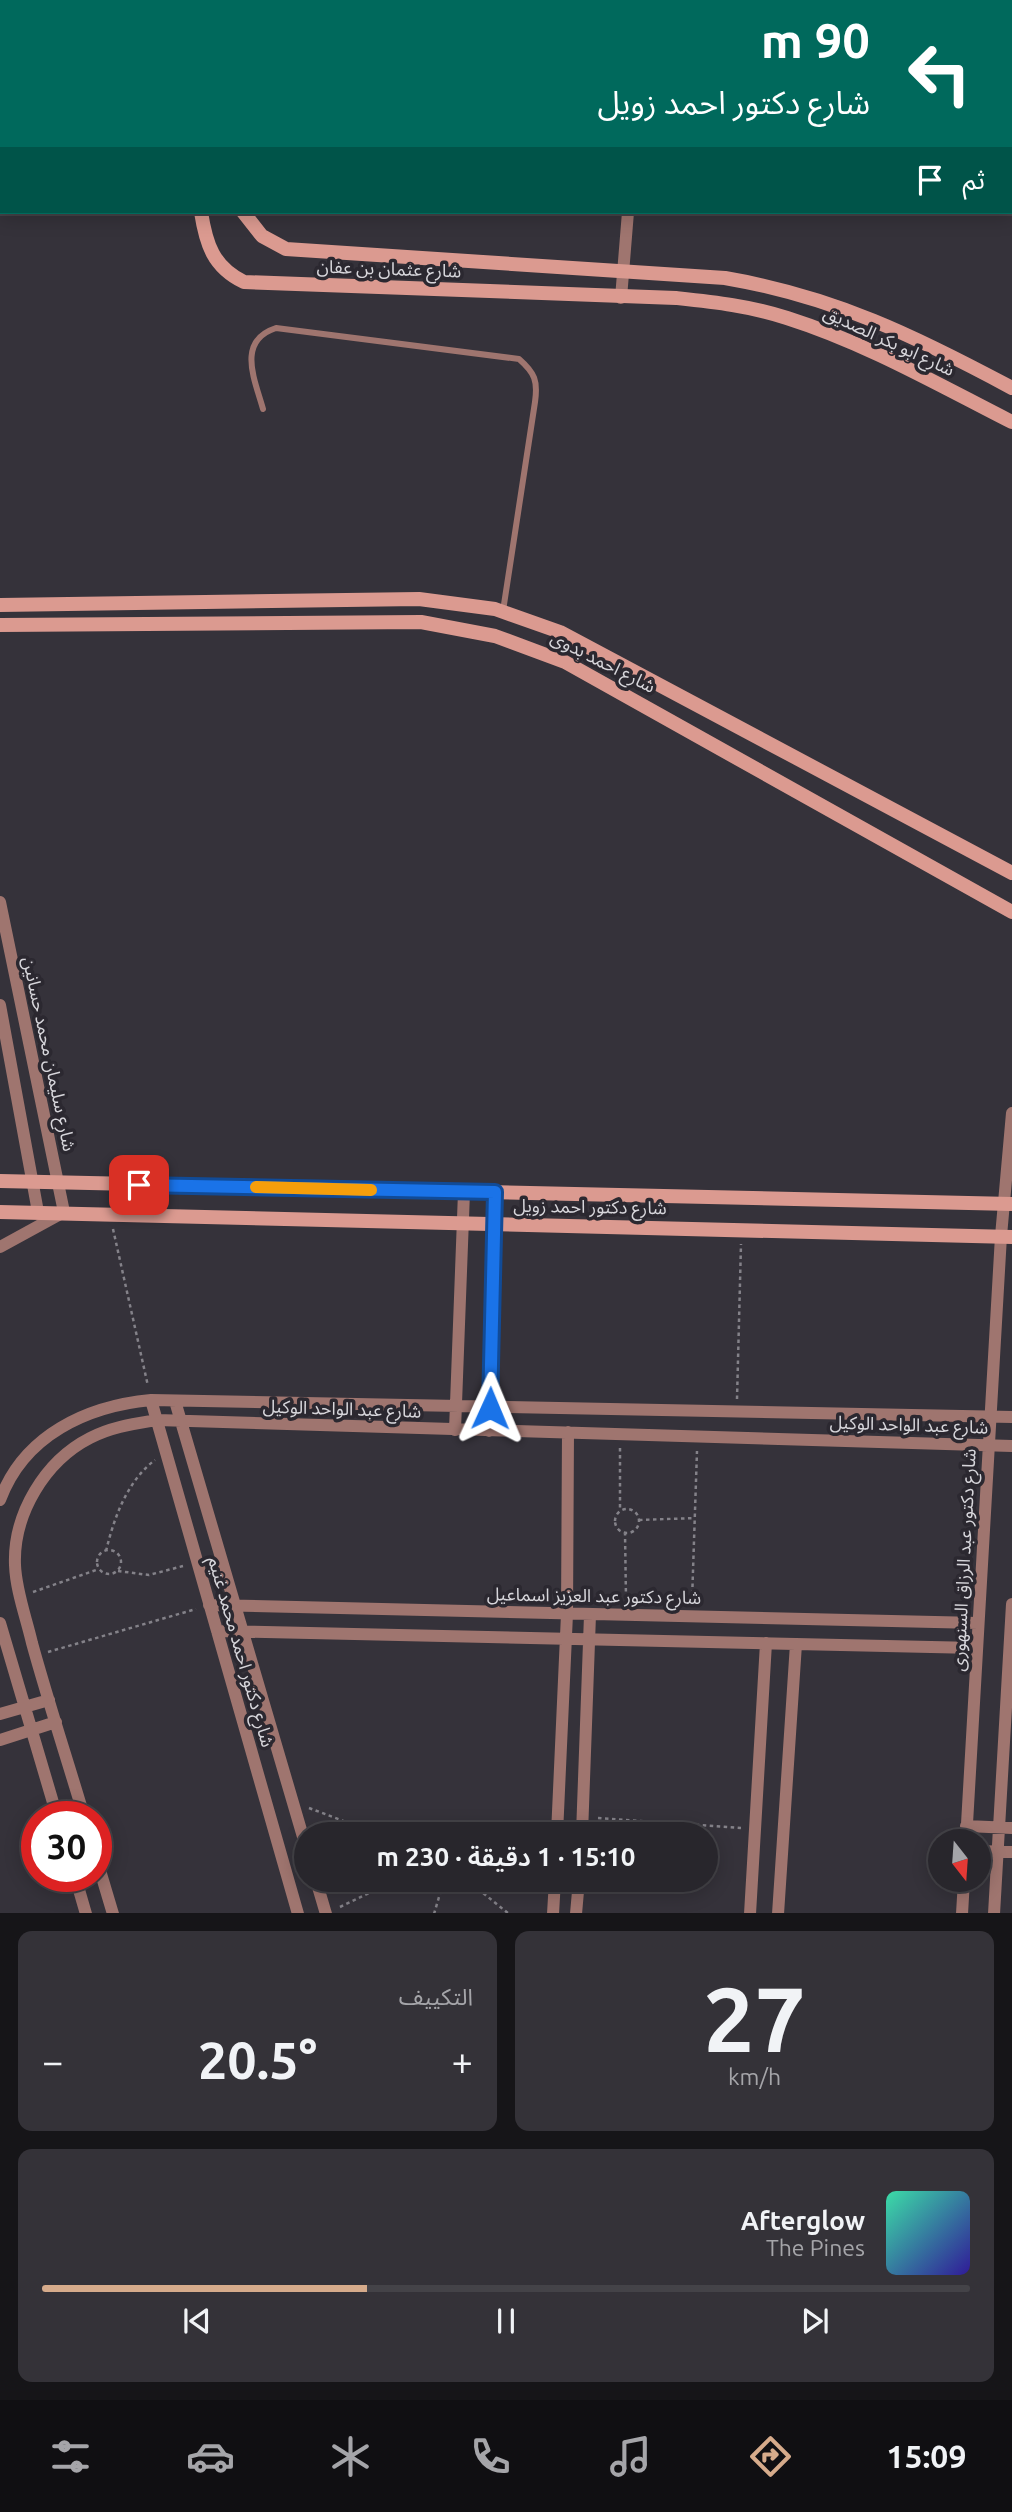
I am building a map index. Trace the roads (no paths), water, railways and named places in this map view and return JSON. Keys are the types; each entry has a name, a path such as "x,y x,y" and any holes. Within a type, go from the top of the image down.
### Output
{"street":[{"name":"شارع عثمان بن عفان","path":"201,214 216,262 228,274 244,282 621,298"},
{"name":"شارع عثمان بن عفان","path":"245,214 262,236 286,249 623,271"},
{"path":"621,298 628,214"},
{"name":"شارع ابو بكر الصديق","path":"623,271 725,278 824,300 916,336 1012,388"},
{"name":"شارع ابو بكر الصديق","path":"621,298 676,298 731,304 785,317 837,335 1012,422"},
{"name":"شارع احمد بدوى","path":"0,605 419,598 503,611 560,632 1012,873"},
{"name":"شارع احمد بدوى","path":"0,625 421,622 495,636 565,662 1012,912"},
{"name":"شارع سليمان محمد حسانين","path":"0,902 64,1212"},
{"path":"0,1005 38,1212"},
{"name":"شارع دكتور عبد الرزاق السنهورى","path":"966,1826 988,1445 1006,1236 1012,1114"},
{"name":"شارع دكتور احمد زويل","path":"0,1181 1008,1204"},
{"path":"455,1430 464,1192"},
{"path":"489,1431 495,1192"},
{"name":"شارع دكتور احمد زويل","path":"0,1212 1006,1236"},
{"path":"0,1247 64,1212"},
{"name":"شارع عبد الواحد الوكيل","path":"0,1500 15,1471 31,1451 60,1427 93,1410 118,1403 150,1400 1012,1418"},
{"name":"شارع دكتور احمد محمد غنيم","path":"150,1400 298,1913"},
{"name":"شارع دكتور احمد محمد غنيم","path":"175,1401 299,1822"},
{"name":"شارع عبد الواحد الوكيل","path":"80,1801 20,1597 15,1564 18,1534 27,1504 43,1478 64,1455 89,1438 118,1426 157,1420 1012,1446"},
{"path":"558,1822 567,1614 568,1432"},
{"path":"994,1913 1012,1604"},
{"name":"شارع دكتور عبد العزيز اسماعيل","path":"209,1605 978,1623"},
{"path":"583,1822 590,1615"},
{"path":"0,1623 53,1801"},
{"path":"217,1631 976,1648"},
{"path":"750,1913 766,1643"},
{"path":"778,1913 796,1644"},
{"path":"0,1714 50,1700"},
{"path":"0,1740 56,1722"},
{"path":"966,1826 1012,1828"},
{"path":"991,1852 1012,1852"},
{"path":"80,1892 86,1913"},
{"path":"107,1892 113,1913"},
{"path":"322,1892 332,1911"},
{"path":"553,1913 554,1892"},
{"path":"576,1913 578,1892"},
{"path":"962,1913 963,1892"}],"lane":[{"path":"263,409 249,358 253,344 265,331 276,328 519,359 533,371 538,386 503,611"}]}
